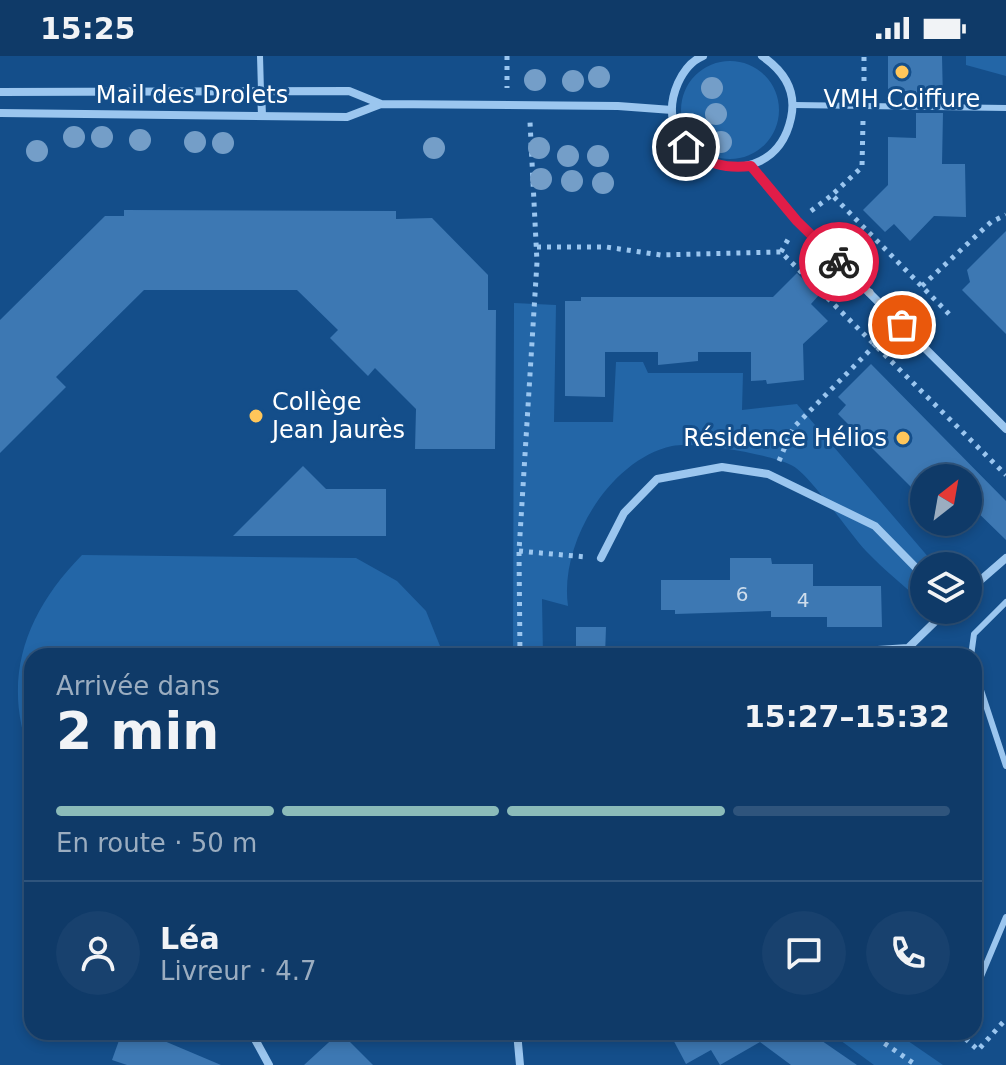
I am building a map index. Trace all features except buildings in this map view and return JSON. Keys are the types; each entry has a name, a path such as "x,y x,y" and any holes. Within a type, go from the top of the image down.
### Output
{"street":[{"path":"699,57 682,73 673,95 675,129 686,147 701,159 730,168 751,166 781,145 787,135 794,105 789,84 778,67 762,56"},
{"path":"261,91 262,115"},
{"name":"Mail des Drolets","path":"0,92 349,91 381,104"},
{"name":"Mail des Drolets","path":"0,113 347,117 381,104 618,106 672,110"},
{"path":"751,166 797,221 1006,429"},
{"path":"601,558 624,513 657,479 722,467 772,476 875,526 910,562"},
{"path":"982,579 1006,558"},
{"path":"908,648 933,624"},
{"path":"255,1040 269,1065"},
{"path":"518,1040 520,1065"}],"lane":[{"path":"260,56 261,91"},
{"path":"794,105 1006,108"},
{"path":"972,648 974,634 1006,602"},
{"path":"982,693 1006,766"},
{"path":"982,974 1006,917"}],"path":[{"path":"507,56 507,105"},
{"path":"864,56 862,167 832,195 949,314"},
{"path":"520,648 519,551 537,247 529,105"},
{"path":"922,286 991,222 1006,215"},
{"path":"537,247 606,247 661,255 781,252 1006,475"},
{"path":"772,476 793,428 876,344"},
{"path":"519,551 601,558"},
{"path":"967,1040 978,1050 1006,1019"},
{"path":"880,1040 914,1064"}],"shaded area":[{"path":"966,56 1006,56 1006,76 966,65"},
{"path":"730,61 749,65 765,75 775,91 779,110 775,129 765,145 749,155 730,159 711,155 695,145 685,129 681,110 685,91 695,75 711,65"},
{"path":"514,303 556,305 554,422 613,422 616,362 643,362 648,373 743,373 742,410 797,404 924,552 910,552 910,591 872,558 808,479 791,465 732,450 698,445 672,446 649,454 628,468 609,486 593,508 580,532 572,557 567,582 568,606 542,599 543,648 513,648"},
{"path":"82,555 356,558 397,581 426,611 441,648 25,648 33,624 62,577"},
{"path":"24,650 24,733 18,702"},
{"path":"840,1040 907,1040 943,1065 874,1065"}],"way so far":[{"path":"839,262 902,325"}],"place":[{"name":"VMH Coiffure","path":"902,72"},
{"name":"Collège Jean Jaurès","path":"256,416"},
{"name":"Résidence Hélios","path":"903,438"}],"route":[{"path":"686,147 701,159 730,168 751,166 797,221 839,262"}]}
